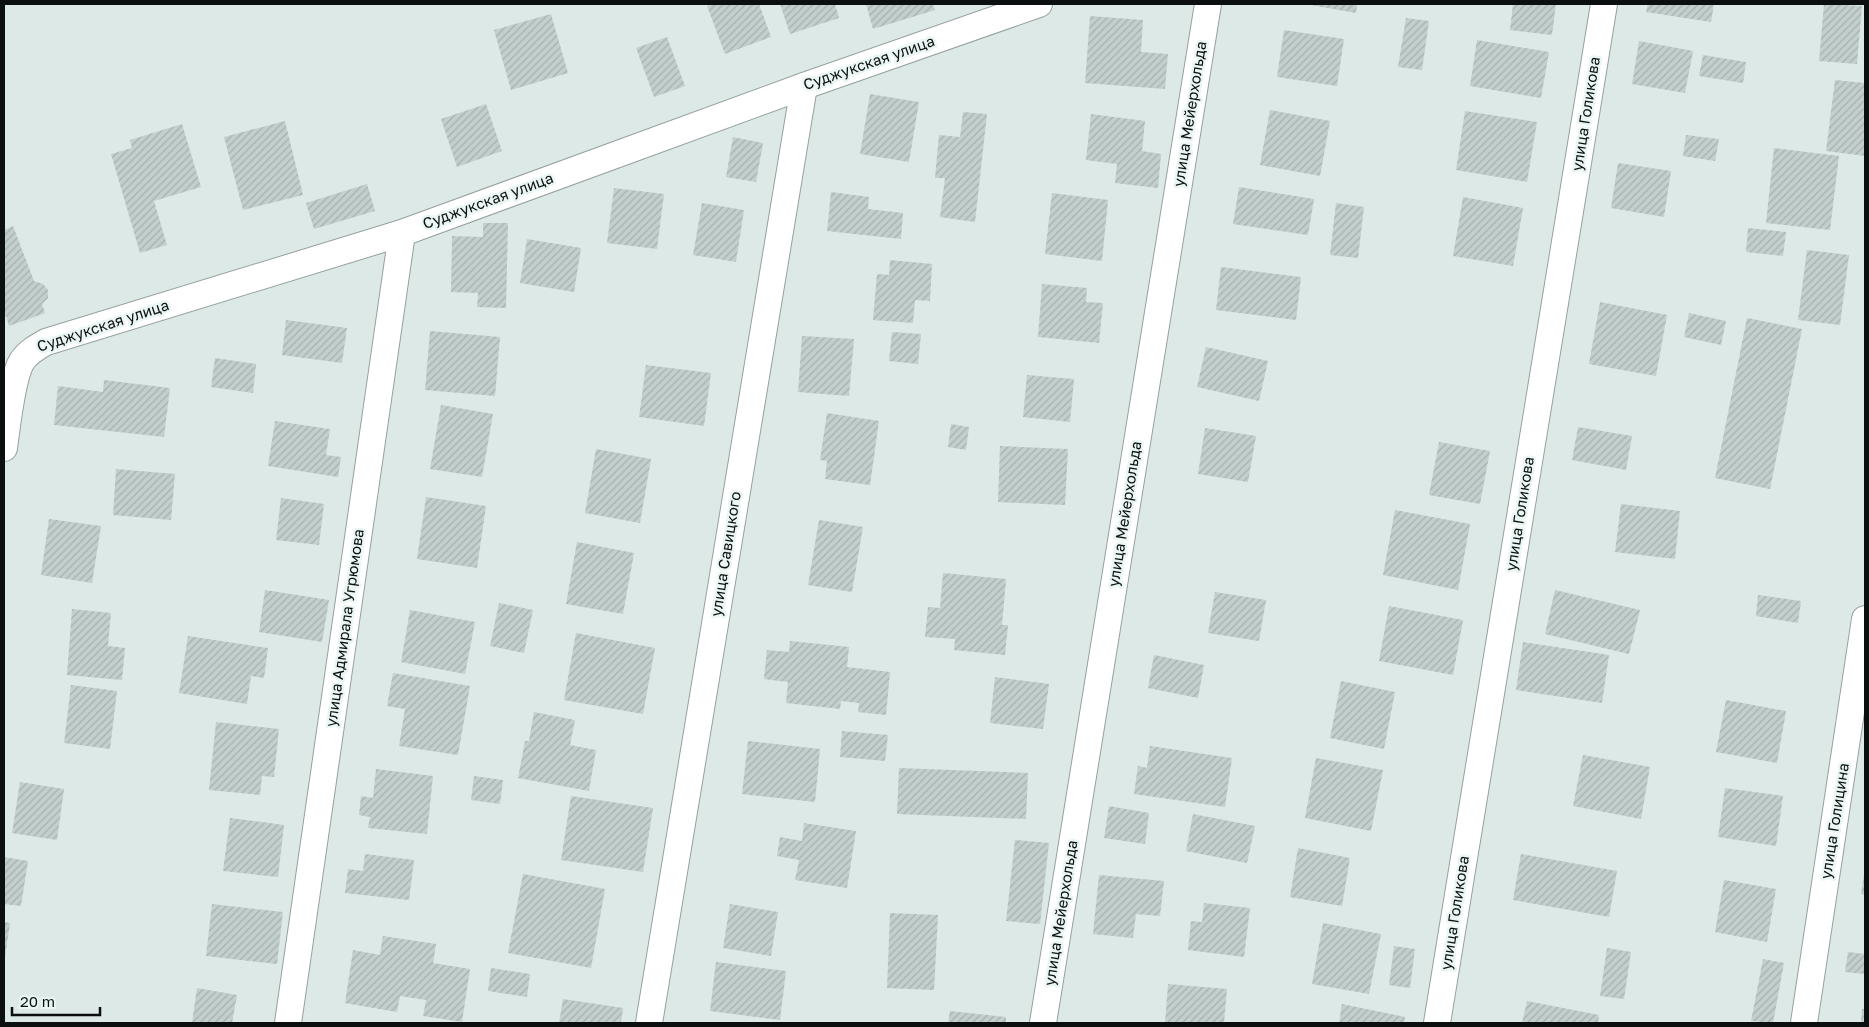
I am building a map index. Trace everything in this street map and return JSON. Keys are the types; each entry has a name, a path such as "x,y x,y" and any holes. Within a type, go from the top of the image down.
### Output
{"street":[{"name":"Суджукская улица","path":"4,448 16,376 22,361 32,350 46,342 402,233 804,86 1039,4"},
{"name":"улица Мейерхольда","path":"1043,1023 1208,4"},
{"name":"улица Голикова","path":"1437,1023 1604,4"},
{"name":"улица Савицкого","path":"649,1023 804,86"},
{"name":"улица Адмирала Угрюмова","path":"288,1023 402,233"},
{"name":"улица Голицина","path":"1804,1023 1865,618"}],"building":[{"path":"713,4 759,4 771,37 725,54 707,6"},
{"path":"780,4 835,4 839,18 790,34"},
{"path":"866,4 933,4 935,10 873,29"},
{"path":"1305,4 1357,4 1356,13"},
{"path":"1513,4 1556,4 1552,35 1510,30"},
{"path":"1648,4 1714,4 1711,22 1646,12"},
{"path":"1824,4 1862,6 1857,64 1819,61"},
{"path":"551,14 568,73 511,90 494,30"},
{"path":"1090,16 1143,20 1141,52 1168,54 1165,89 1085,83"},
{"path":"1406,18 1429,21 1422,70 1398,67"},
{"path":"1284,30 1344,39 1337,86 1277,77"},
{"path":"667,37 685,86 654,97 636,48"},
{"path":"1477,40 1549,52 1541,98 1470,86"},
{"path":"1639,41 1693,51 1685,93 1632,84"},
{"path":"1703,55 1746,62 1743,83 1699,76"},
{"path":"1835,80 1865,83 1865,156 1826,151"},
{"path":"870,94 919,102 909,162 860,154"},
{"path":"486,104 502,151 457,167 441,119"},
{"path":"1270,110 1330,121 1320,176 1260,165"},
{"path":"1465,111 1537,122 1527,182 1456,170"},
{"path":"963,112 987,114 975,222 940,217 945,178 935,178 939,135 960,137"},
{"path":"1091,114 1145,121 1142,151 1161,154 1158,188 1115,183 1117,164 1086,160"},
{"path":"285,121 303,195 243,210 224,137"},
{"path":"182,124 201,187 154,201 167,245 140,253 111,154 132,148 130,140"},
{"path":"1686,135 1719,139 1715,161 1683,156"},
{"path":"733,137 763,143 756,182 726,177"},
{"path":"1774,148 1839,156 1830,230 1766,223"},
{"path":"1618,163 1671,171 1664,217 1611,208"},
{"path":"367,184 375,211 314,229 306,203"},
{"path":"1239,187 1314,199 1308,235 1233,224"},
{"path":"614,188 664,194 657,249 607,243"},
{"path":"831,192 869,197 868,209 903,213 901,239 827,231"},
{"path":"1052,193 1108,200 1102,261 1045,254"},
{"path":"1463,197 1523,208 1513,266 1453,256"},
{"path":"702,203 744,210 736,262 693,255"},
{"path":"1336,203 1364,207 1358,258 1330,255"},
{"path":"483,223 508,223 506,308 477,307 478,293 451,292 452,236 483,237"},
{"path":"13,226 34,281 43,284 48,290 48,298 42,304 45,313 9,326 6,316 4,317 4,230"},
{"path":"1748,228 1786,232 1783,256 1746,252"},
{"path":"527,239 581,248 574,292 520,283"},
{"path":"1807,250 1849,255 1840,325 1798,320"},
{"path":"890,260 932,264 930,301 915,300 913,323 873,320 877,274 889,275"},
{"path":"1221,267 1301,277 1296,320 1216,310"},
{"path":"1042,284 1087,288 1086,302 1103,303 1099,343 1038,337"},
{"path":"1600,302 1667,315 1656,376 1589,364"},
{"path":"1689,313 1726,321 1721,345 1684,337"},
{"path":"1747,318 1802,329 1770,489 1715,478"},
{"path":"286,320 347,328 342,363 282,355"},
{"path":"430,331 500,337 495,396 425,390"},
{"path":"892,332 921,334 918,364 889,361"},
{"path":"802,336 854,339 849,396 798,392"},
{"path":"1206,347 1268,361 1259,401 1197,387"},
{"path":"215,358 256,364 253,393 211,387"},
{"path":"646,365 711,373 704,426 639,417"},
{"path":"1027,375 1074,379 1070,422 1023,417"},
{"path":"104,380 170,388 164,437 54,425 58,386 103,392"},
{"path":"441,405 493,414 482,477 430,469"},
{"path":"827,413 879,421 870,485 825,479 827,461 820,460"},
{"path":"275,421 330,429 326,455 341,457 338,477 268,466"},
{"path":"951,424 969,427 966,450 948,447"},
{"path":"1578,427 1632,436 1626,470 1572,460"},
{"path":"1205,428 1256,436 1248,482 1198,474"},
{"path":"1439,442 1490,451 1480,504 1429,495"},
{"path":"1000,446 1068,449 1065,505 998,502"},
{"path":"596,449 651,459 640,523 585,513"},
{"path":"116,469 175,474 171,520 113,515"},
{"path":"426,497 486,506 477,568 417,559"},
{"path":"281,498 324,504 319,545 276,540"},
{"path":"1621,504 1680,511 1675,559 1615,552"},
{"path":"1395,510 1470,524 1458,590 1383,575"},
{"path":"49,519 101,526 92,583 41,575"},
{"path":"819,520 863,527 852,592 808,585"},
{"path":"577,542 634,553 623,614 566,604"},
{"path":"943,573 1006,579 1002,625 1008,625 1005,655 954,650 955,639 925,637 928,607 940,608"},
{"path":"265,590 329,600 322,642 259,632"},
{"path":"1555,590 1640,610 1629,654 1545,634"},
{"path":"1215,592 1266,600 1259,641 1208,633"},
{"path":"1758,595 1801,601 1798,623 1756,616"},
{"path":"499,603 533,610 524,653 490,646"},
{"path":"1389,606 1463,620 1453,675 1379,661"},
{"path":"72,609 111,613 108,646 125,648 122,680 67,675"},
{"path":"410,610 475,622 465,674 401,662"},
{"path":"576,633 655,648 643,714 564,700"},
{"path":"188,636 268,648 264,678 251,676 247,704 179,693"},
{"path":"790,641 849,647 847,667 890,672 886,715 858,712 859,703 841,701 840,709 786,703 788,682 764,679 767,650 789,652"},
{"path":"1523,642 1609,655 1602,703 1516,690"},
{"path":"1154,655 1204,665 1198,698 1148,688"},
{"path":"393,673 470,686 458,755 399,746 405,709 387,706"},
{"path":"995,677 1049,684 1043,729 990,723"},
{"path":"1341,681 1395,692 1384,749 1330,738"},
{"path":"71,685 117,691 110,749 64,743"},
{"path":"1726,700 1786,711 1777,763 1716,752"},
{"path":"534,712 575,720 570,745 596,750 589,791 518,778 525,741 529,741"},
{"path":"216,722 279,729 274,777 262,776 260,795 209,790"},
{"path":"842,731 888,735 885,761 840,757"},
{"path":"748,741 820,749 815,802 742,794"},
{"path":"1150,746 1232,758 1225,807 1134,794 1138,766 1147,768"},
{"path":"1583,755 1650,767 1641,819 1573,806"},
{"path":"1316,758 1383,770 1371,831 1305,818"},
{"path":"899,768 1028,773 1026,819 897,814"},
{"path":"376,769 433,776 427,834 368,828 370,817 359,815 361,796 373,798"},
{"path":"474,776 503,780 500,804 471,800"},
{"path":"20,782 64,789 57,840 12,833"},
{"path":"1725,788 1783,796 1776,846 1718,837"},
{"path":"571,796 653,808 643,872 561,860"},
{"path":"1109,806 1149,813 1145,844 1104,838"},
{"path":"1193,814 1255,826 1247,863 1186,851"},
{"path":"230,818 284,825 278,877 223,871"},
{"path":"804,823 856,831 847,888 795,880 799,860 777,856 780,837 802,841"},
{"path":"1015,840 1049,843 1040,924 1006,921"},
{"path":"1298,848 1350,858 1342,906 1290,897"},
{"path":"365,854 414,860 409,900 345,893 348,869 363,871"},
{"path":"1521,854 1617,871 1609,917 1513,900"},
{"path":"4,857 28,861 21,906 4,904"},
{"path":"523,874 605,889 591,968 508,953"},
{"path":"1099,875 1164,881 1160,916 1136,914 1133,938 1093,934"},
{"path":"1865,875 1865,895 1861,894"},
{"path":"1724,880 1776,889 1767,942 1715,932"},
{"path":"1204,903 1250,908 1244,957 1188,950 1191,921 1202,922"},
{"path":"212,904 283,912 277,964 206,956"},
{"path":"730,904 778,912 771,956 723,948"},
{"path":"890,913 938,915 934,990 887,988"},
{"path":"4,922 10,923 5,957 4,957"},
{"path":"1323,923 1381,934 1369,994 1312,984"},
{"path":"383,936 436,944 433,963 470,969 462,1022 423,1016 426,1000 400,996 397,1012 345,1003 353,950 380,955"},
{"path":"1394,946 1415,949 1410,988 1389,985"},
{"path":"1607,948 1631,952 1624,999 1600,996"},
{"path":"1848,952 1865,954 1865,974 1845,972"},
{"path":"1763,959 1784,963 1773,1023 1751,1021"},
{"path":"716,962 786,971 780,1020 710,1011"},
{"path":"491,968 530,974 527,997 488,991"},
{"path":"1168,984 1227,989 1224,1023 1165,1023"},
{"path":"197,988 237,995 232,1023 192,1023"},
{"path":"563,999 623,1008 621,1023 559,1023"},
{"path":"1527,1001 1599,1015 1598,1023 1522,1023"},
{"path":"1342,1004 1405,1017 1404,1023 1339,1023"},
{"path":"1862,1009 1865,1009 1865,1023 1861,1023"},
{"path":"950,1011 1006,1017 1006,1023 948,1023"}]}
